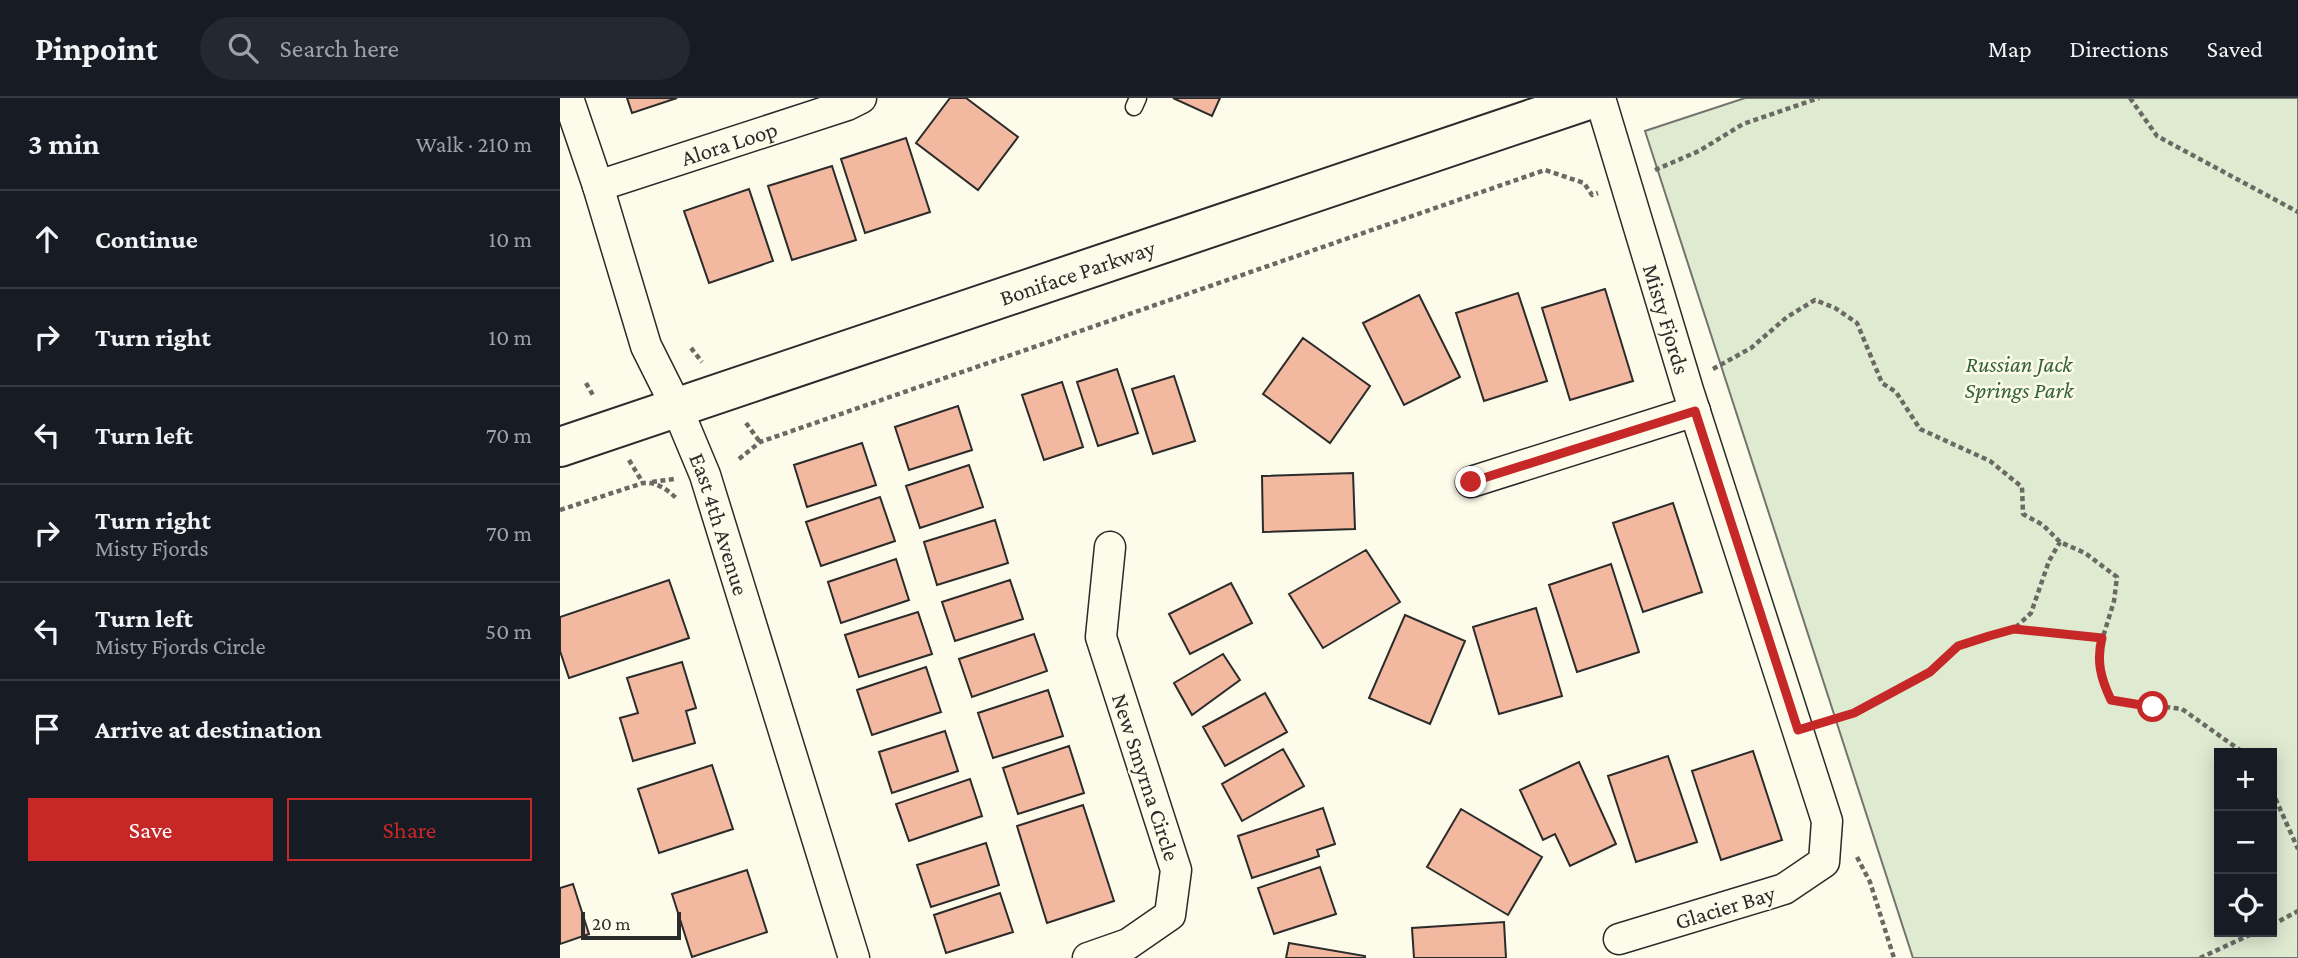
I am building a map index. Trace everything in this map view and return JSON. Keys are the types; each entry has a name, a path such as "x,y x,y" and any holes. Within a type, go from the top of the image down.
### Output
{"main road":[{"name":"Boniface Parkway","path":"560,447 1594,98"}],"street":[{"name":"East 4th Avenue","path":"568,98 646,345 677,408 705,475 854,958"},
{"name":"Alora Loop","path":"598,187 747,139 861,98"},
{"name":"Misty Fjords","path":"1600,98 1691,401 1827,821 1824,862"},
{"path":"1471,482 1691,401"},
{"name":"New Smyrna Circle","path":"1088,958 1128,944 1170,915 1176,870 1101,637 1110,547"},
{"name":"Glacier Bay","path":"1619,939 1784,890 1824,862"}],"path":[{"path":"739,459 760,442 1545,170 1584,183 1592,195 1699,151 1743,124 1819,98"},
{"path":"2130,98 2157,136 2298,212"},
{"path":"1691,401 1708,372 1751,348 1787,317 1815,300 1835,308 1857,323 1882,383 1896,393 1920,429 1990,461 2022,487 2023,514 2043,525 2060,542 2085,553 2117,577 2114,601 2099,650 2100,676 2111,700 2182,709 2237,748"},
{"path":"560,510 651,482 669,491 677,499"},
{"path":"2014,629 2031,613 2049,561 2060,542"},
{"path":"1798,730 1854,713 1930,672 1958,646 2014,629 2102,638"},
{"path":"2277,802 2298,849"},
{"path":"1827,821 1851,845 1870,882 1894,958"},
{"path":"2277,922 2298,911"},
{"path":"2200,958 2245,937"}],"green space":[{"name":"Russian Jack Springs Park","path":"1745,98 2298,98 2298,958 1913,958 1645,131"}],"building":[{"path":"627,98 677,98 632,113"},
{"path":"950,98 966,98 1018,137 978,190 916,143"},
{"path":"1173,98 1220,98 1212,116"},
{"path":"906,138 930,212 865,233 841,159"},
{"path":"832,166 856,240 792,260 768,186"},
{"path":"749,189 773,261 709,283 684,211"},
{"path":"1605,289 1633,381 1570,400 1542,308"},
{"path":"1518,293 1547,381 1484,401 1456,313"},
{"path":"1419,295 1460,377 1404,405 1363,323"},
{"path":"1303,338 1370,386 1330,443 1263,394"},
{"path":"1117,369 1138,433 1098,446 1077,382"},
{"path":"1174,376 1195,441 1153,454 1132,389"},
{"path":"1062,382 1083,447 1044,460 1022,395"},
{"path":"958,406 972,450 909,470 895,427"},
{"path":"862,443 876,485 807,507 794,465"},
{"path":"969,465 983,507 920,528 906,486"},
{"path":"1353,473 1355,529 1263,532 1262,476"},
{"path":"880,497 895,541 821,566 806,522"},
{"path":"1673,503 1702,592 1643,612 1613,523"},
{"path":"995,520 1008,563 937,585 924,542"},
{"path":"1366,550 1400,602 1323,648 1289,594"},
{"path":"896,559 909,600 841,623 828,582"},
{"path":"1611,564 1639,652 1577,672 1549,585"},
{"path":"669,580 689,638 569,678 560,651 560,617"},
{"path":"1010,580 1023,619 955,641 942,602"},
{"path":"1231,583 1252,623 1190,654 1169,614"},
{"path":"1536,608 1562,696 1499,714 1473,627"},
{"path":"918,612 932,654 859,677 845,635"},
{"path":"1405,615 1465,641 1430,724 1369,698"},
{"path":"1034,634 1047,671 972,697 959,659"},
{"path":"1223,654 1240,680 1192,715 1174,683"},
{"path":"682,662 696,708 686,711 695,743 633,761 620,718 638,713 627,678"},
{"path":"926,667 941,712 872,735 857,690"},
{"path":"1048,690 1063,736 993,758 978,713"},
{"path":"1265,693 1287,732 1225,766 1203,727"},
{"path":"945,731 958,771 892,793 879,752"},
{"path":"1069,746 1084,793 1018,814 1003,768"},
{"path":"1283,749 1304,786 1242,821 1222,784"},
{"path":"1753,751 1782,840 1721,860 1692,771"},
{"path":"1668,756 1697,842 1636,862 1608,776"},
{"path":"1579,762 1616,844 1570,866 1555,834 1543,840 1520,790"},
{"path":"712,765 733,829 659,853 638,789"},
{"path":"970,779 982,816 909,841 896,804"},
{"path":"1083,805 1114,901 1047,923 1017,826"},
{"path":"1323,808 1335,844 1317,850 1319,856 1252,878 1238,836"},
{"path":"1461,809 1542,857 1508,915 1427,867"},
{"path":"986,843 999,885 931,907 917,865"},
{"path":"1320,867 1336,914 1274,934 1258,888"},
{"path":"747,870 767,932 692,957 672,894"},
{"path":"573,884 589,934 560,944 560,888"},
{"path":"1000,893 1013,932 946,953 934,915"},
{"path":"1504,922 1506,958 1414,958 1412,928"},
{"path":"1289,943 1365,956 1365,958 1286,958"}],"route":[{"path":"1471,482 1695,411 1798,730 1854,713 1900,689 1930,672 1958,646 2014,629 2102,638 2099,650 2100,676 2111,700 2153,707"}]}
